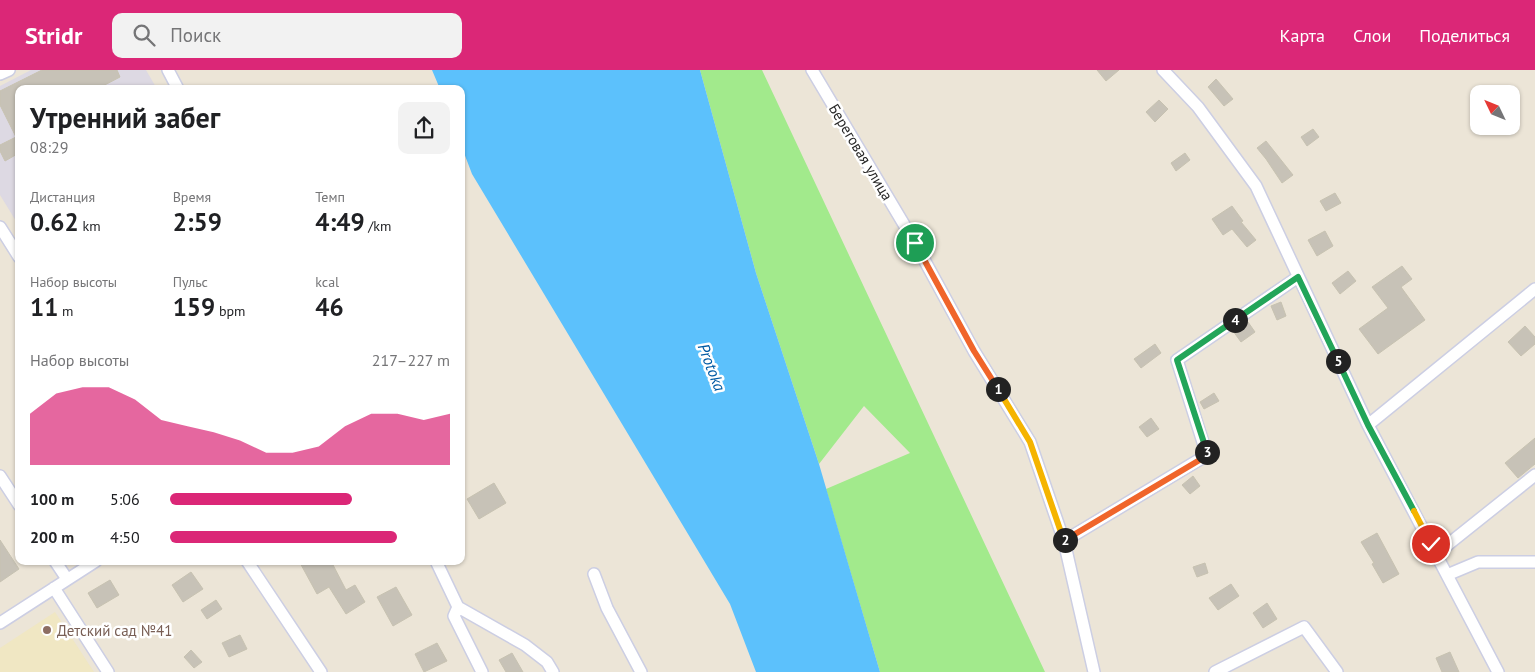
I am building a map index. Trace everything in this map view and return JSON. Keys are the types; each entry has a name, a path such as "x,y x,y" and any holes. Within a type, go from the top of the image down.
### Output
{"street":[{"path":"0,74 9,70"},
{"path":"168,70 176,85"},
{"name":"Береговая улица","path":"812,70 915,243 974,351 1030,442 1064,541 1094,672"},
{"path":"1163,70 1198,107 1256,186 1368,425 1498,672"},
{"path":"0,227 15,251"},
{"path":"1064,541 1208,455 1177,360 1298,277"},
{"path":"1368,425 1535,288"},
{"path":"1431,558 1535,475"},
{"path":"0,476 15,499"},
{"path":"1447,575 1478,562 1535,562"},
{"path":"58,565 67,579"},
{"path":"0,623 90,565"},
{"path":"250,565 321,672"},
{"path":"438,565 458,607 524,645 547,662 553,672"},
{"path":"594,574 608,608 641,672"},
{"path":"54,588 108,672"},
{"path":"458,607 454,616 482,672"},
{"path":"1215,672 1304,627 1337,672"}],"shaded area":[{"path":"31,70 146,70 155,85 15,85 15,219 0,195 0,86"},
{"name":"Детский сад №41","path":"55,612 94,672 0,672 0,648"}],"green space":[{"path":"700,70 762,70 1045,672 880,672 826,489 910,453 864,406 819,464 756,273"}],"water":[{"name":"Protoka","path":"432,70 700,70 756,273 819,464 880,672 756,672 730,604 472,174 465,156 465,85 438,85"}],"building":[{"path":"42,70 117,70 120,77 105,85 15,85 15,135 0,105 0,91"},
{"path":"1097,70 1119,70 1106,81"},
{"path":"1216,79 1233,99 1224,106 1208,87"},
{"path":"1159,100 1168,109 1155,122 1146,112"},
{"path":"1313,129 1319,137 1307,146 1301,137"},
{"path":"15,138 15,155 5,161 0,151 0,145"},
{"path":"1266,141 1293,175 1282,183 1257,148"},
{"path":"1185,153 1190,160 1176,171 1171,163"},
{"path":"1335,193 1341,203 1326,211 1320,201"},
{"path":"1232,206 1243,221 1241,222 1256,240 1247,247 1232,229 1223,235 1212,219"},
{"path":"1325,231 1333,246 1317,256 1308,240"},
{"path":"1402,266 1412,279 1401,287 1425,320 1378,354 1359,329 1388,308 1372,287"},
{"path":"1348,271 1356,281 1340,294 1332,283"},
{"path":"1281,302 1286,316 1277,320 1271,306"},
{"path":"1248,322 1255,332 1241,342 1233,331"},
{"path":"1525,326 1535,337 1535,344 1521,356 1508,342"},
{"path":"1155,344 1161,353 1141,368 1134,359"},
{"path":"1214,393 1219,401 1204,409 1200,402"},
{"path":"1151,418 1159,429 1147,437 1139,427"},
{"path":"1535,438 1535,464 1518,478 1505,463"},
{"path":"1193,476 1200,486 1190,494 1182,485"},
{"path":"494,483 506,503 479,519 467,499"},
{"path":"1377,533 1399,574 1383,583 1372,564 1374,563 1361,542"},
{"path":"0,540 19,569 0,582"},
{"path":"1205,563 1208,573 1197,577 1193,567"},
{"path":"301,565 333,565 346,590 355,585 365,602 346,614 329,587 317,594"},
{"path":"191,572 203,589 183,602 172,585"},
{"path":"110,580 119,595 97,608 88,593"},
{"path":"1231,584 1239,596 1218,610 1209,598"},
{"path":"396,587 412,615 393,626 377,597"},
{"path":"216,600 222,609 207,619 201,610"},
{"path":"1267,603 1277,619 1263,628 1253,613"},
{"path":"240,635 247,649 229,657 222,643"},
{"path":"437,643 447,661 424,672 415,654"},
{"path":"191,650 202,662 194,668 184,657"},
{"path":"1450,652 1459,672 1442,672 1436,658"},
{"path":"512,653 523,672 506,672 499,660"}],"place":[{"name":"Детский сад №41","path":"47,630"}],"route":[{"path":"915,243 974,351 1030,442 1064,541 1208,455 1177,360 1298,277 1368,425 1431,544"}]}
